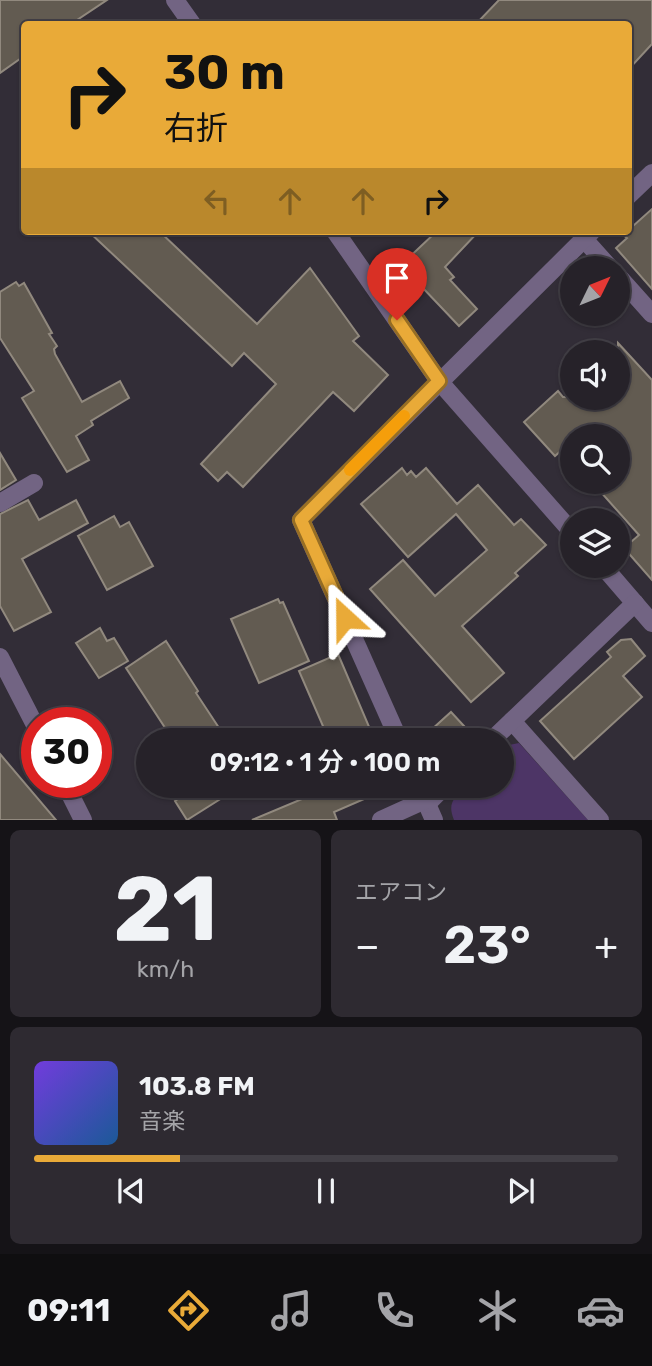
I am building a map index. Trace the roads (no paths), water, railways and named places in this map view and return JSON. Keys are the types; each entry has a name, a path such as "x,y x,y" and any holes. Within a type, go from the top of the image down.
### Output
{"street":[{"path":"174,0 189,21"},
{"path":"632,192 652,173"},
{"path":"338,235 439,381 560,518"},
{"path":"394,728 301,520 588,235 602,256"},
{"path":"630,289 652,314"},
{"path":"0,503 34,483"},
{"path":"613,578 652,623"},
{"path":"505,728 635,603"},
{"path":"0,657 26,707"},
{"path":"512,721 600,820"},
{"path":"72,798 83,820"},
{"path":"381,820 426,802"}]}
